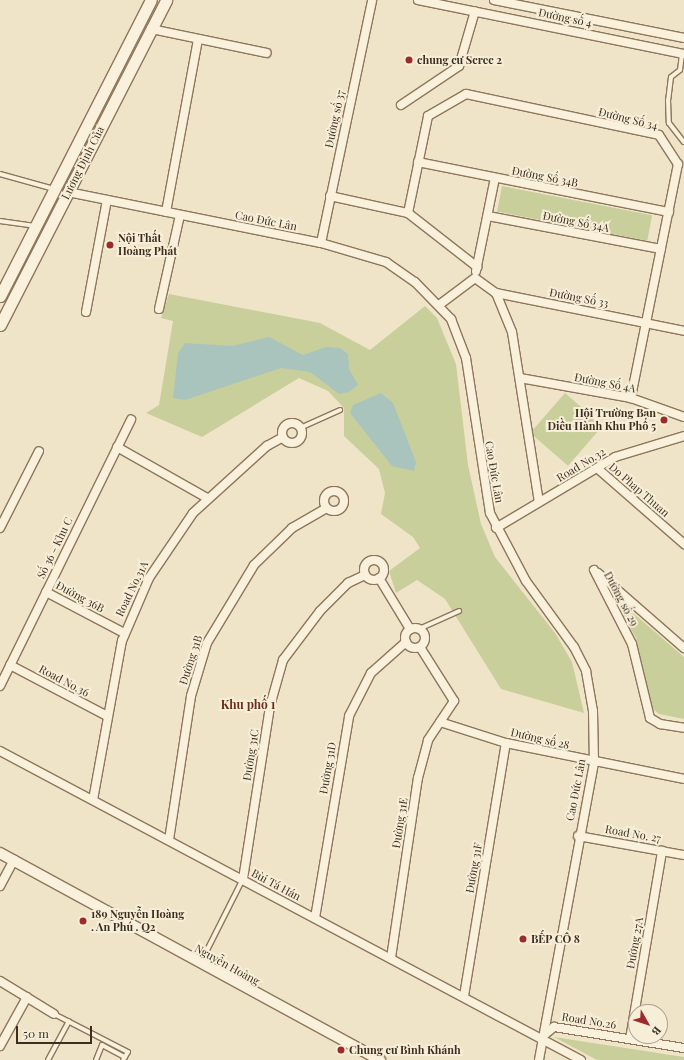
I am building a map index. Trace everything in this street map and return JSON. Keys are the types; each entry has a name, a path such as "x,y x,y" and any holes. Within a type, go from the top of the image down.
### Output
{"main road":[{"name":"Lương Định Của","path":"0,296 151,0"},
{"name":"Lương Định Của","path":"0,325 166,0"}],"street":[{"name":"Đường số 37","path":"321,242 372,0"},
{"name":"Đường số 4","path":"418,0 683,54"},
{"name":"Đường số 4","path":"494,0 684,38"},
{"path":"401,105 459,66 474,11"},
{"path":"151,29 267,53"},
{"path":"166,212 198,39"},
{"name":"Đường Số 34","path":"408,213 428,116 466,94 659,135 678,164 631,398"},
{"name":"Đường Số 34B","path":"418,162 669,212"},
{"path":"439,305 475,278 495,178"},
{"name":"Cao Đức Lân","path":"68,192 321,242 386,262 416,282 439,305 450,319 466,358 484,488 496,528 526,582 566,633 586,671 593,711 594,762 578,836 539,1060"},
{"path":"330,196 408,213 477,267"},
{"path":"86,312 107,200"},
{"path":"159,309 180,214"},
{"name":"Đường Số 34A","path":"488,216 661,249"},
{"name":"Đường Số 33","path":"475,278 496,293 684,331"},
{"path":"496,293 512,332 539,502"},
{"name":"Đường Số 4A","path":"520,378 631,398 684,417"},
{"name":"Số 36 - Khu C","path":"0,686 131,420"},
{"path":"288,424 300,428 302,434 296,442 290,443 283,437 284,428 288,424"},
{"name":"Road No.32","path":"496,528 615,457 684,436"},
{"name":"Road No.31A","path":"93,800 124,633 164,552 207,498 267,446 283,437"},
{"path":"117,447 207,498"},
{"path":"0,528 39,451"},
{"name":"Do Phap Thuan","path":"597,468 684,544"},
{"name":"Đường 31B","path":"169,840 191,696 207,643 254,565 292,528 326,508"},
{"path":"380,578 373,580 365,575 364,565 376,560 384,566 380,578 410,630 406,642 414,648 420,647 425,639 419,629 410,630"},
{"name":"Đường số 29","path":"684,648 594,570 632,644 650,718 660,724 684,728"},
{"name":"Đường 31C","path":"243,880 270,706 283,660 320,611 348,583 365,575"},
{"name":"Đường 36B","path":"46,592 124,633"},
{"name":"Đường 31D","path":"315,918 349,716 371,673 406,642"},
{"name":"Đường 31E","path":"391,958 418,778 428,740 454,701 420,647"},
{"name":"Road No.36","path":"10,665 108,716"},
{"name":"Đường số 28","path":"440,722 506,743 594,762 684,778"},
{"name":"Đường 31F","path":"464,996 506,743"},
{"name":"Bùi Tá Hán","path":"0,752 542,1037"},
{"name":"Road No. 27","path":"578,836 684,855"},
{"name":"Đường 27A","path":"636,1004 662,851"},
{"name":"Nguyễn Hoàng","path":"0,853 200,964 380,1060"},
{"path":"0,886 14,860"},
{"path":"0,982 27,996 54,1014"},
{"path":"0,1046 27,996"},
{"name":"Road No.26","path":"542,1037 554,1027 628,1039"},
{"path":"542,1037 581,1060"},
{"name":"Road No.26","path":"660,1044 684,1048"}],"lane":[{"path":"683,54 680,70 671,77 668,100 669,124 684,142"},
{"path":"0,174 55,190"},
{"path":"0,221 36,226"},
{"path":"300,428 340,410"},
{"path":"419,629 459,611"},
{"path":"200,964 243,880"},
{"path":"54,1014 69,1021 125,1056"},
{"path":"48,1060 69,1021"},
{"path":"96,1060 102,1045 125,1056"}],"green space":[{"path":"502,186 652,215 647,241 497,212"},
{"path":"169,294 320,323 370,350 425,306 437,318 456,364 468,465 481,524 495,557 555,633 572,662 584,713 501,689 445,599 417,580 396,593 389,571 420,548 413,537 381,514 385,493 379,469 344,436 344,408 328,391 299,378 202,437 146,413 159,405 173,321 161,318"},
{"path":"565,393 603,426 568,466 530,433"},
{"path":"611,594 684,657 684,719 659,714 651,707 636,638"},
{"path":"554,1037 684,1057 684,1060 597,1060"}],"water":[{"path":"269,337 303,355 326,347 340,348 348,354 349,369 358,385 349,392 339,394 310,372 281,368 185,400 173,398 178,353 185,343 232,346"},
{"path":"381,393 393,403 416,462 414,471 392,466 350,413 353,405"}],"place":[{"name":"chung cư Screc 2","path":"409,60"},
{"name":"Nội Thất Hoàng Phát","path":"110,245"},
{"name":"Hội Trường Ban Điều Hành Khu Phố 5","path":"664,420"},
{"name":"189 Nguyễn Hoàng . An Phú . Q2","path":"83,921"},
{"name":"BẾP CÔ 8","path":"523,939"},
{"name":"Chung cư Bình Khánh","path":"341,1050"}],"district":[{"name":"Khu phố 1","path":"248,705"}]}
